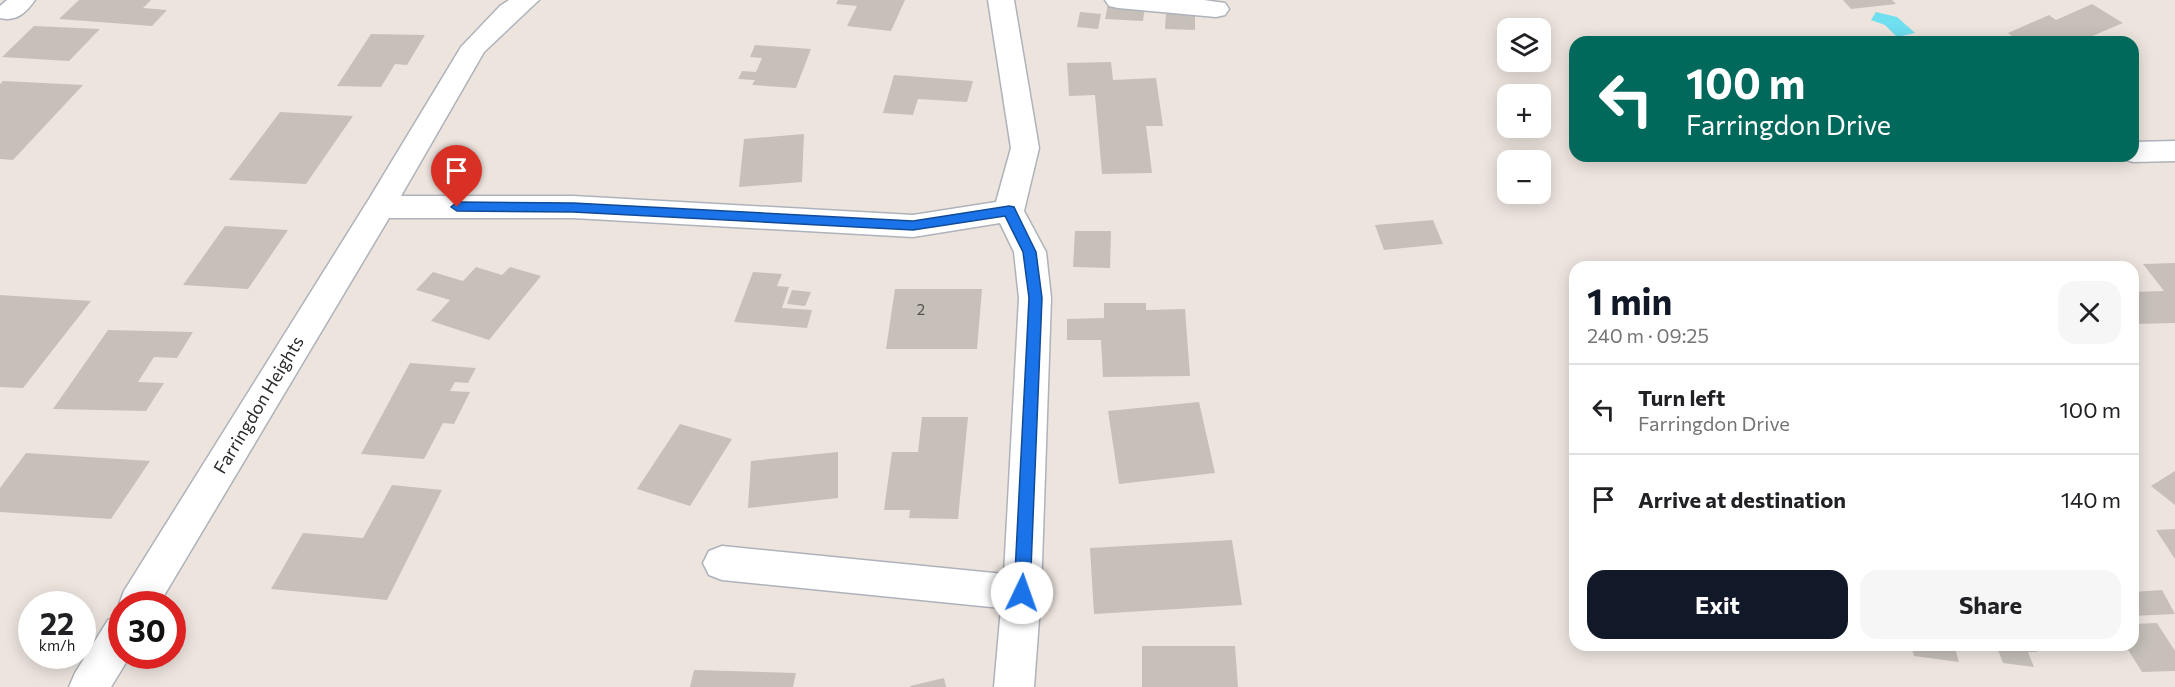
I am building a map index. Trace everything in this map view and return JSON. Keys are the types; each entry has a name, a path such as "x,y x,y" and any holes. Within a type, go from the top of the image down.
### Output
{"street":[{"name":"Farringdon Heights","path":"146,591 380,207 474,47 509,12 526,0"},
{"path":"1001,0 1025,148 1009,211 1030,252 1035,298 1022,593 1014,687"},
{"path":"1118,0 1216,9"},
{"path":"2139,152 2175,151"},
{"path":"380,207 573,207 913,226 1009,211"},
{"path":"722,563 1022,593"},
{"path":"88,687 108,655"}],"water":[{"path":"1876,12 1897,17 1915,33 1896,36 1885,25 1871,20"}],"building":[{"path":"79,0 151,0 143,8 167,10 152,26 59,19"},
{"path":"838,0 905,0 891,31 847,26 857,6 836,4"},
{"path":"1843,0 1892,0 1896,4 1851,9"},
{"path":"1108,4 1145,6 1143,21 1105,19"},
{"path":"2092,4 2123,23 2092,36 2012,36 2008,33 2049,15 2056,20"},
{"path":"1166,11 1195,12 1195,30 1165,29"},
{"path":"1080,12 1101,14 1098,29 1077,27"},
{"path":"34,26 100,29 69,61 2,57"},
{"path":"371,34 425,35 407,65 395,64 381,87 337,86"},
{"path":"755,45 811,49 796,88 752,85 755,80 738,79 742,71 756,72 762,58 750,57"},
{"path":"1111,62 1113,80 1156,78 1163,126 1146,126 1152,173 1102,174 1095,95 1069,96 1067,63"},
{"path":"894,75 973,81 967,102 918,99 913,115 883,113"},
{"path":"3,81 83,85 13,160 0,159 0,84"},
{"path":"280,112 353,116 306,184 229,180"},
{"path":"804,134 802,182 739,187 744,139"},
{"path":"1433,220 1443,244 1384,250 1375,225"},
{"path":"225,226 288,230 248,289 183,285"},
{"path":"1075,231 1111,231 1110,268 1073,267"},
{"path":"2175,263 2175,323 2139,324 2139,292 2164,291 2143,264"},
{"path":"476,267 502,275 510,267 541,276 489,340 431,321 450,300 416,290 433,272 463,281"},
{"path":"753,272 782,274 777,286 789,287 782,308 812,310 807,328 734,322"},
{"path":"895,289 982,289 977,349 886,349"},
{"path":"792,290 811,292 805,306 787,304"},
{"path":"0,295 91,301 23,388 0,387"},
{"path":"1104,303 1146,303 1146,310 1185,309 1190,376 1103,377 1101,340 1067,340 1067,319 1104,318"},
{"path":"108,330 193,332 177,358 154,357 138,382 164,383 146,411 53,409"},
{"path":"410,363 476,368 468,383 455,382 450,391 470,392 454,424 443,423 424,459 361,454"},
{"path":"1199,402 1215,473 1119,484 1108,411"},
{"path":"922,417 968,417 958,519 909,518 910,510 884,510 892,452 918,452"},
{"path":"680,424 732,439 690,506 637,489"},
{"path":"838,452 838,498 748,508 751,461"},
{"path":"26,453 150,461 111,519 0,512 0,488"},
{"path":"2175,471 2175,505 2151,486"},
{"path":"392,485 442,490 387,600 271,589 303,533 363,538"},
{"path":"2175,529 2175,559 2156,530"},
{"path":"1232,540 1242,605 1094,614 1090,548"},
{"path":"2162,590 2175,614 2139,616 2139,592"},
{"path":"2157,623 2175,651 2175,671 2142,672 2129,651 2139,651 2139,624"},
{"path":"1142,646 1235,646 1238,687 1142,687"},
{"path":"1913,651 1956,651 1959,662 1914,656"},
{"path":"1998,651 2037,652 2028,652 2034,667 2003,663"},
{"path":"694,670 796,673 793,687 690,687"},
{"path":"944,678 946,687 910,687 910,686"}],"route":[{"path":"457,207 573,207 913,226 1009,211 1030,252 1035,298 1022,593"}]}
